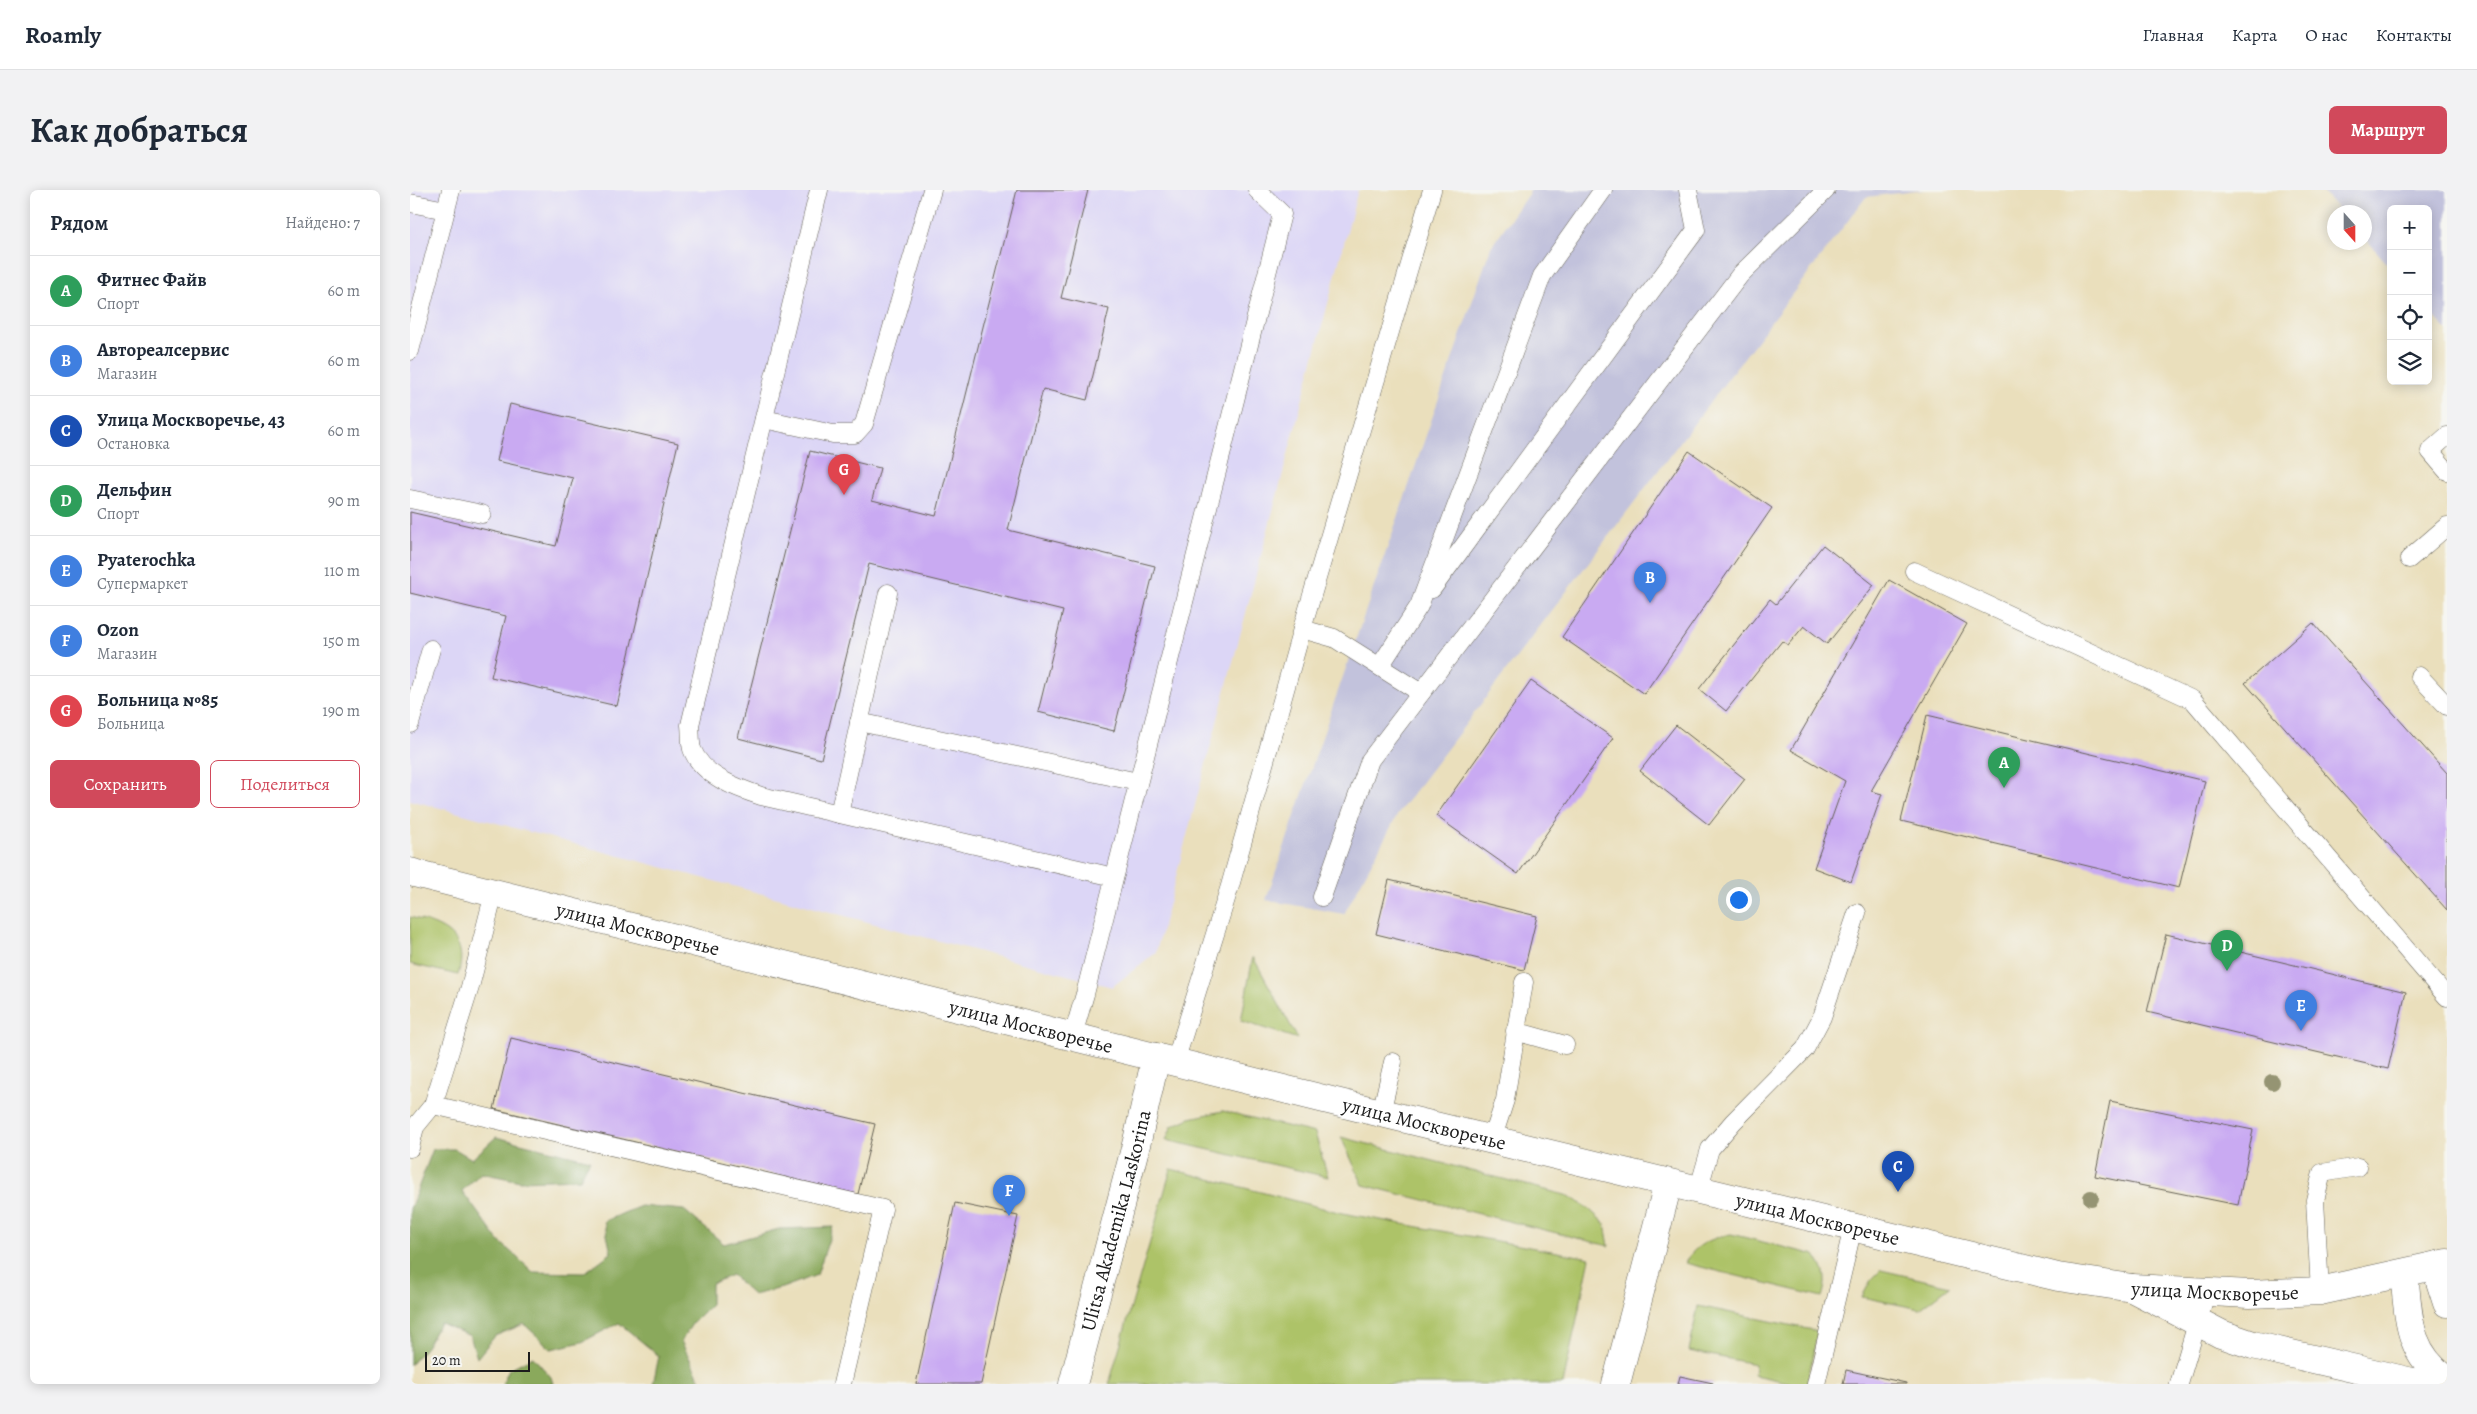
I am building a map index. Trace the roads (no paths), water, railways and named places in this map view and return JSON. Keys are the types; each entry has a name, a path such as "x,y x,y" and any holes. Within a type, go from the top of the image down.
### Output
{"main road":[{"name":"улица Москворечье","path":"410,872 1668,1184 2058,1277 2132,1288 2250,1294 2320,1291 2441,1264"},
{"name":"Ulitsa Akademika Laskorina","path":"1073,1384 1137,1141 1166,1059"},
{"path":"1616,1384 1668,1184"},
{"path":"2441,1264 2447,1303"},
{"path":"2404,1273 2410,1330 2431,1369 2447,1380"},
{"path":"2132,1288 2221,1334 2253,1345 2421,1384"}],"lane":[{"path":"410,351 451,190"},
{"path":"819,190 690,725 692,749 705,766 729,785 761,796 1114,877"},
{"path":"764,419 833,434 855,434 864,424 932,190"},
{"path":"1073,1035 1282,214 1257,190"},
{"path":"1166,1059 1230,886 1302,629 1432,190"},
{"path":"1420,606 1542,276 1604,190"},
{"path":"1380,666 1420,606 1696,230 1688,190"},
{"path":"1322,897 1370,760 1740,275 1826,190"},
{"path":"410,203 446,210"},
{"path":"2447,436 2430,451 2447,471"},
{"path":"410,499 482,514"},
{"path":"2409,559 2447,526"},
{"path":"1914,570 2193,700 2447,997"},
{"path":"839,814 888,593"},
{"path":"1302,629 1334,638 1421,693"},
{"path":"410,724 431,649"},
{"path":"2419,676 2447,706"},
{"path":"859,722 1138,782"},
{"path":"410,1148 415,1127 433,1105 470,987 494,893"},
{"path":"1698,1190 1710,1149 1733,1122 1805,1049 1822,1017 1857,913"},
{"path":"1492,1140 1505,1100 1524,982"},
{"path":"1515,1031 1566,1045"},
{"path":"1380,1113 1392,1062"},
{"path":"433,1105 884,1209 842,1384"},
{"path":"2320,1291 2315,1200 2322,1173 2358,1167"},
{"path":"1816,1384 1853,1227"},
{"path":"2179,1384 2206,1293"}],"place":[{"name":"Больница №85","path":"844,495"},
{"name":"Автореалсервис","path":"1650,603"},
{"name":"Фитнес Файв","path":"2004,788"},
{"name":"Дельфин","path":"2227,971"},
{"name":"Pyaterochka","path":"2301,1031"},
{"name":"Улица Москворечье, 43","path":"1898,1192"},
{"name":"Ozon","path":"1009,1216"}]}
